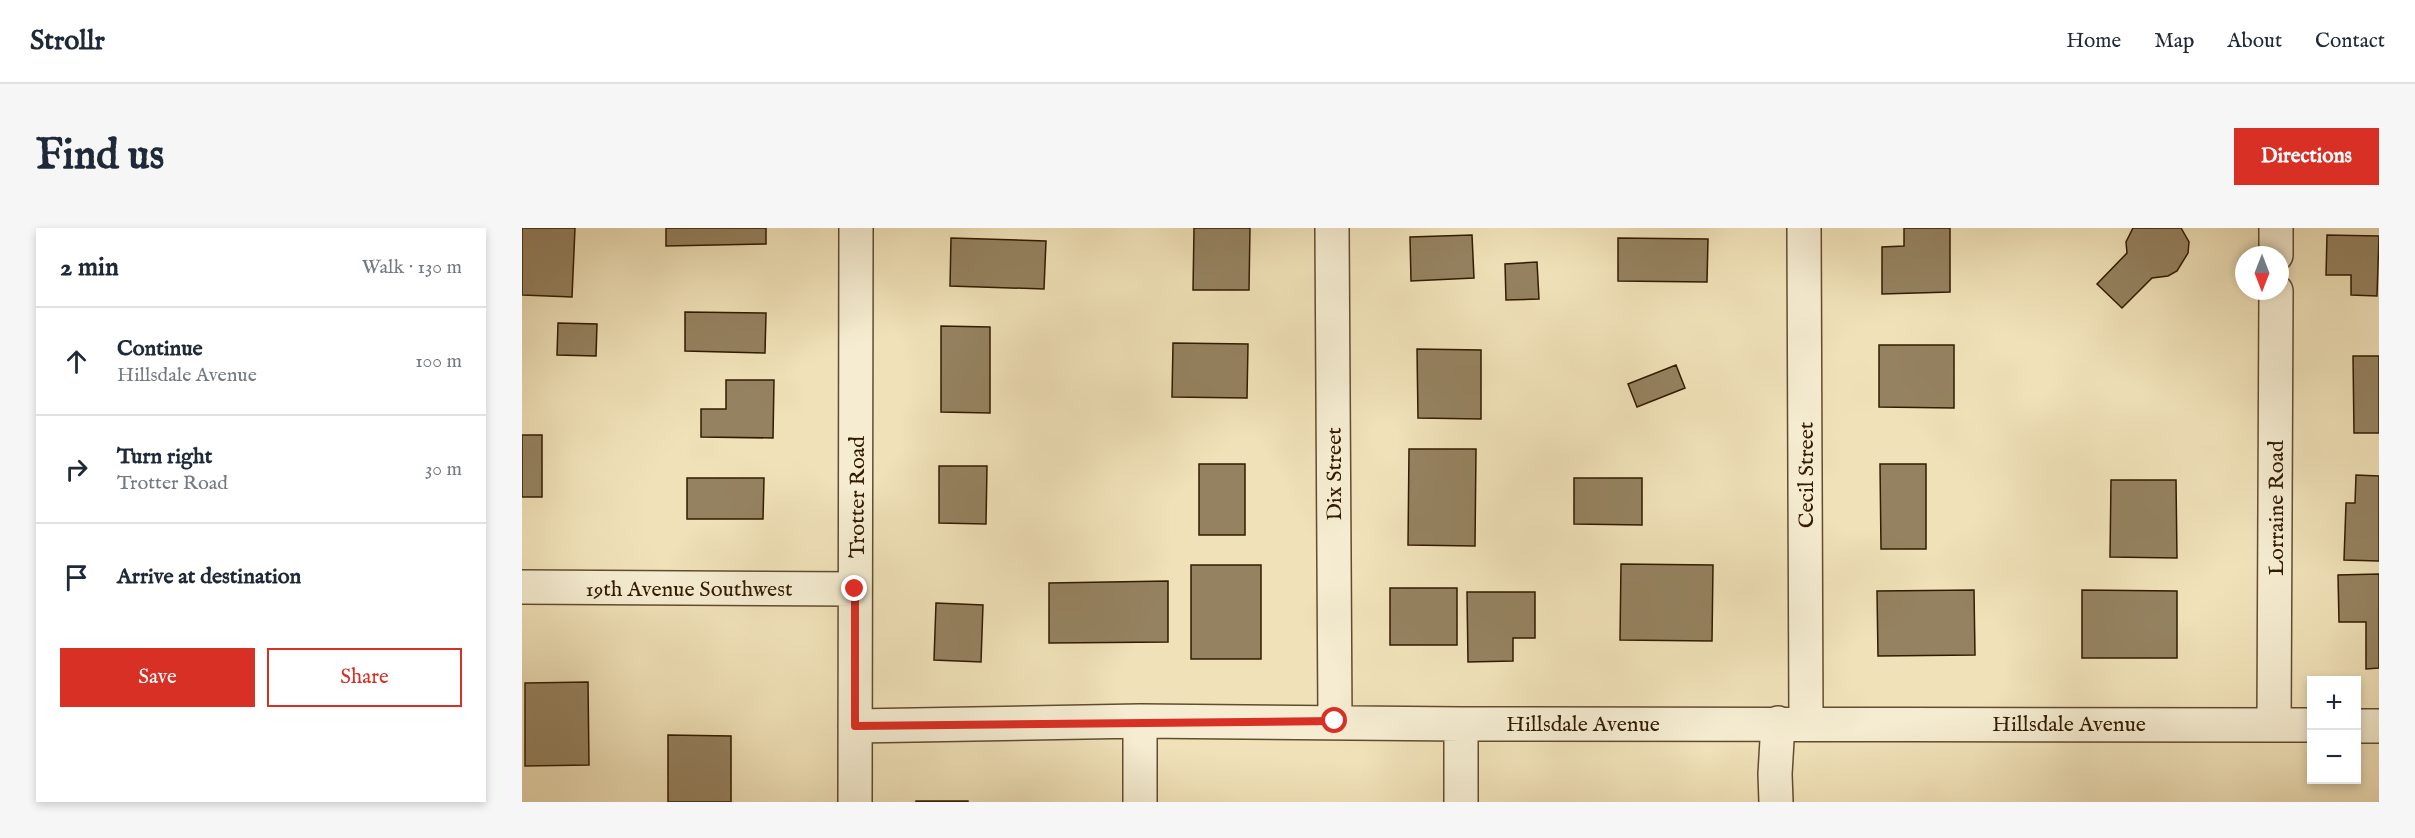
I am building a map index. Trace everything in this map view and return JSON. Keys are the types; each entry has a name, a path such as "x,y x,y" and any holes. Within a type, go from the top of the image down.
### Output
{"street":[{"name":"Trotter Road","path":"855,802 856,228"},
{"name":"Dix Street","path":"1332,228 1335,721"},
{"name":"Cecil Street","path":"1776,802 1775,774 1792,722 1804,228"},
{"path":"2276,228 2276,246"},
{"name":"Lorraine Road","path":"2274,724 2276,300"},
{"name":"19th Avenue Southwest","path":"522,587 855,589"},
{"name":"Hillsdale Avenue","path":"855,726 1140,721 1335,721 1461,724 1792,722 2307,725"},
{"path":"1140,721 1140,802"},
{"path":"1461,724 1461,802"},
{"path":"2361,726 2379,726"}],"building":[{"path":"522,228 575,228 572,297 522,295"},
{"path":"666,228 766,228 766,244 666,246"},
{"path":"1194,228 1250,228 1249,290 1193,290"},
{"path":"1904,228 1950,228 1950,292 1882,294 1882,247 1904,246"},
{"path":"2133,228 2181,228 2189,242 2188,253 2177,271 2168,276 2152,278 2122,308 2097,284 2127,253 2126,242"},
{"path":"1472,235 1474,278 1411,281 1410,237"},
{"path":"2327,235 2379,236 2377,296 2351,295 2351,275 2326,275"},
{"path":"951,238 1046,241 1044,289 950,286"},
{"path":"1618,238 1708,239 1707,282 1618,281"},
{"path":"1537,262 1539,299 1506,300 1505,264"},
{"path":"685,312 766,313 765,353 685,351"},
{"path":"558,323 597,324 596,356 557,355"},
{"path":"941,326 990,327 990,413 941,412"},
{"path":"1173,343 1248,344 1247,398 1172,397"},
{"path":"1879,345 1954,345 1954,408 1879,407"},
{"path":"1417,349 1481,350 1481,419 1418,418"},
{"path":"2353,356 2379,356 2379,433 2354,433"},
{"path":"1676,365 1685,388 1637,407 1628,384"},
{"path":"726,380 774,380 773,438 701,437 701,409 726,409"},
{"path":"522,435 542,435 542,497 522,497"},
{"path":"1409,449 1476,449 1475,546 1408,545"},
{"path":"1199,464 1245,464 1245,535 1199,535"},
{"path":"1880,464 1926,464 1926,549 1881,549"},
{"path":"939,466 987,466 986,524 939,523"},
{"path":"2356,475 2379,476 2379,561 2344,560 2346,503 2355,503"},
{"path":"687,478 764,478 763,519 687,519"},
{"path":"1574,478 1642,478 1642,525 1574,524"},
{"path":"2111,480 2176,480 2177,558 2110,557"},
{"path":"1621,564 1713,565 1712,641 1620,640"},
{"path":"1191,565 1261,565 1261,659 1191,659"},
{"path":"2379,574 2379,668 2366,669 2366,622 2339,622 2338,575"},
{"path":"1168,581 1168,642 1049,643 1049,583"},
{"path":"1390,588 1457,588 1457,645 1390,645"},
{"path":"1974,590 1975,655 1878,656 1877,591"},
{"path":"2082,590 2177,591 2177,658 2082,658"},
{"path":"1467,592 1535,592 1535,638 1513,638 1513,661 1468,662"},
{"path":"936,603 983,605 981,662 934,660"},
{"path":"588,682 589,765 525,766 525,683"},
{"path":"668,735 731,736 731,802 668,802"},
{"path":"968,801 968,802 916,802"}],"route":[{"path":"855,589 855,726 1140,721 1335,721"}]}
